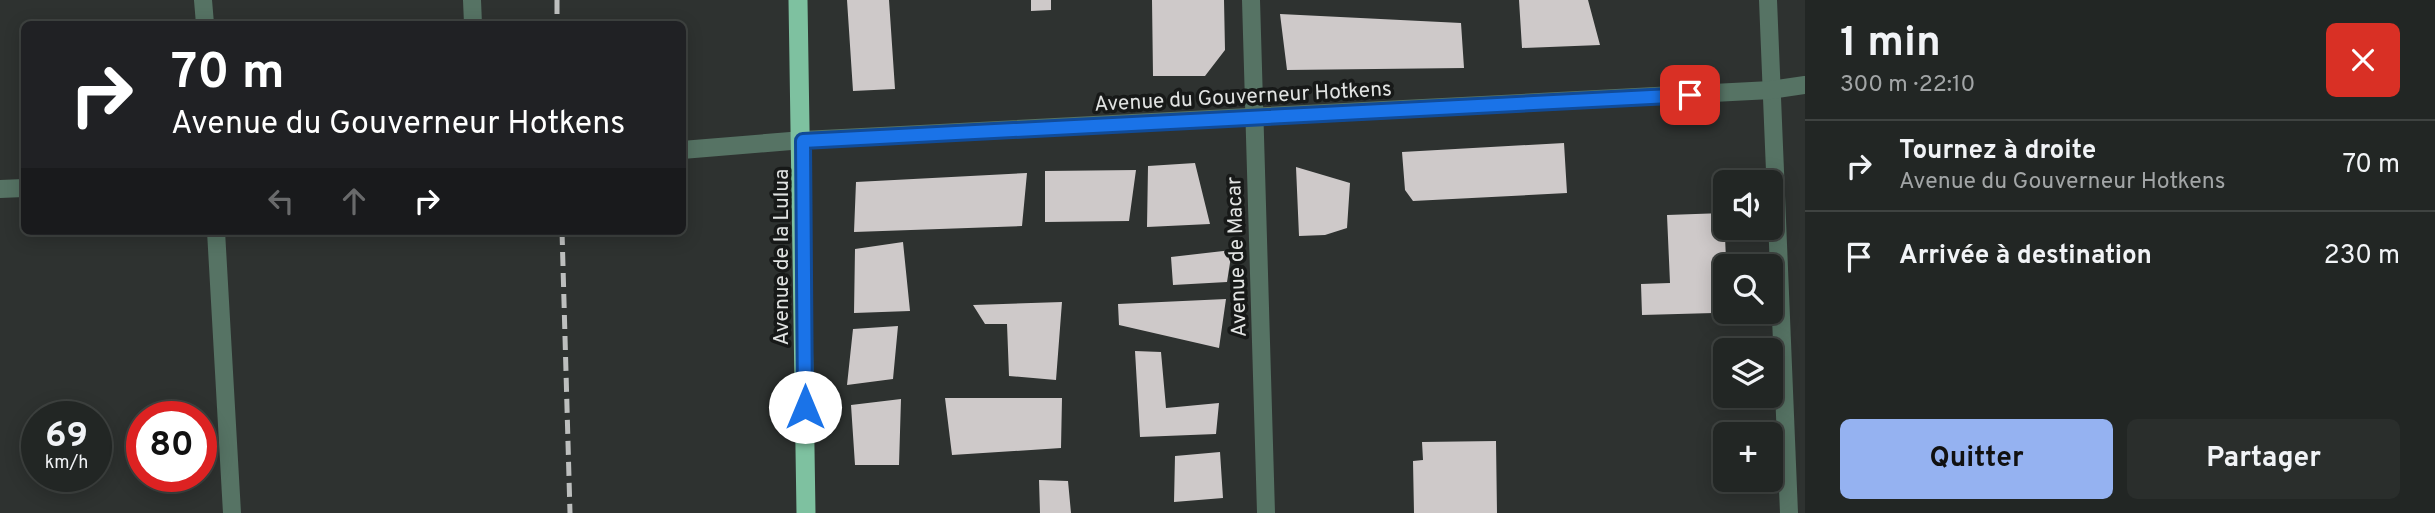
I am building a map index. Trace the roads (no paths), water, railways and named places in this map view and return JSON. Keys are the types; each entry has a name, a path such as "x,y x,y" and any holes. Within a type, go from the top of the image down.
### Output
{"highway":[{"name":"Avenue de la Lulua","path":"798,0 803,141 806,513"}],"street":[{"path":"203,0 205,21"},
{"path":"472,0 473,21"},
{"name":"Avenue de Macar","path":"1251,0 1266,513"},
{"path":"1768,0 1789,513"},
{"name":"Avenue du Gouverneur Hotkens","path":"686,150 803,141 1772,90 1805,85"},
{"path":"0,189 21,188"},
{"path":"216,235 232,513"}],"railway":[{"path":"557,0 557,21"},
{"path":"562,235 570,513"}]}
